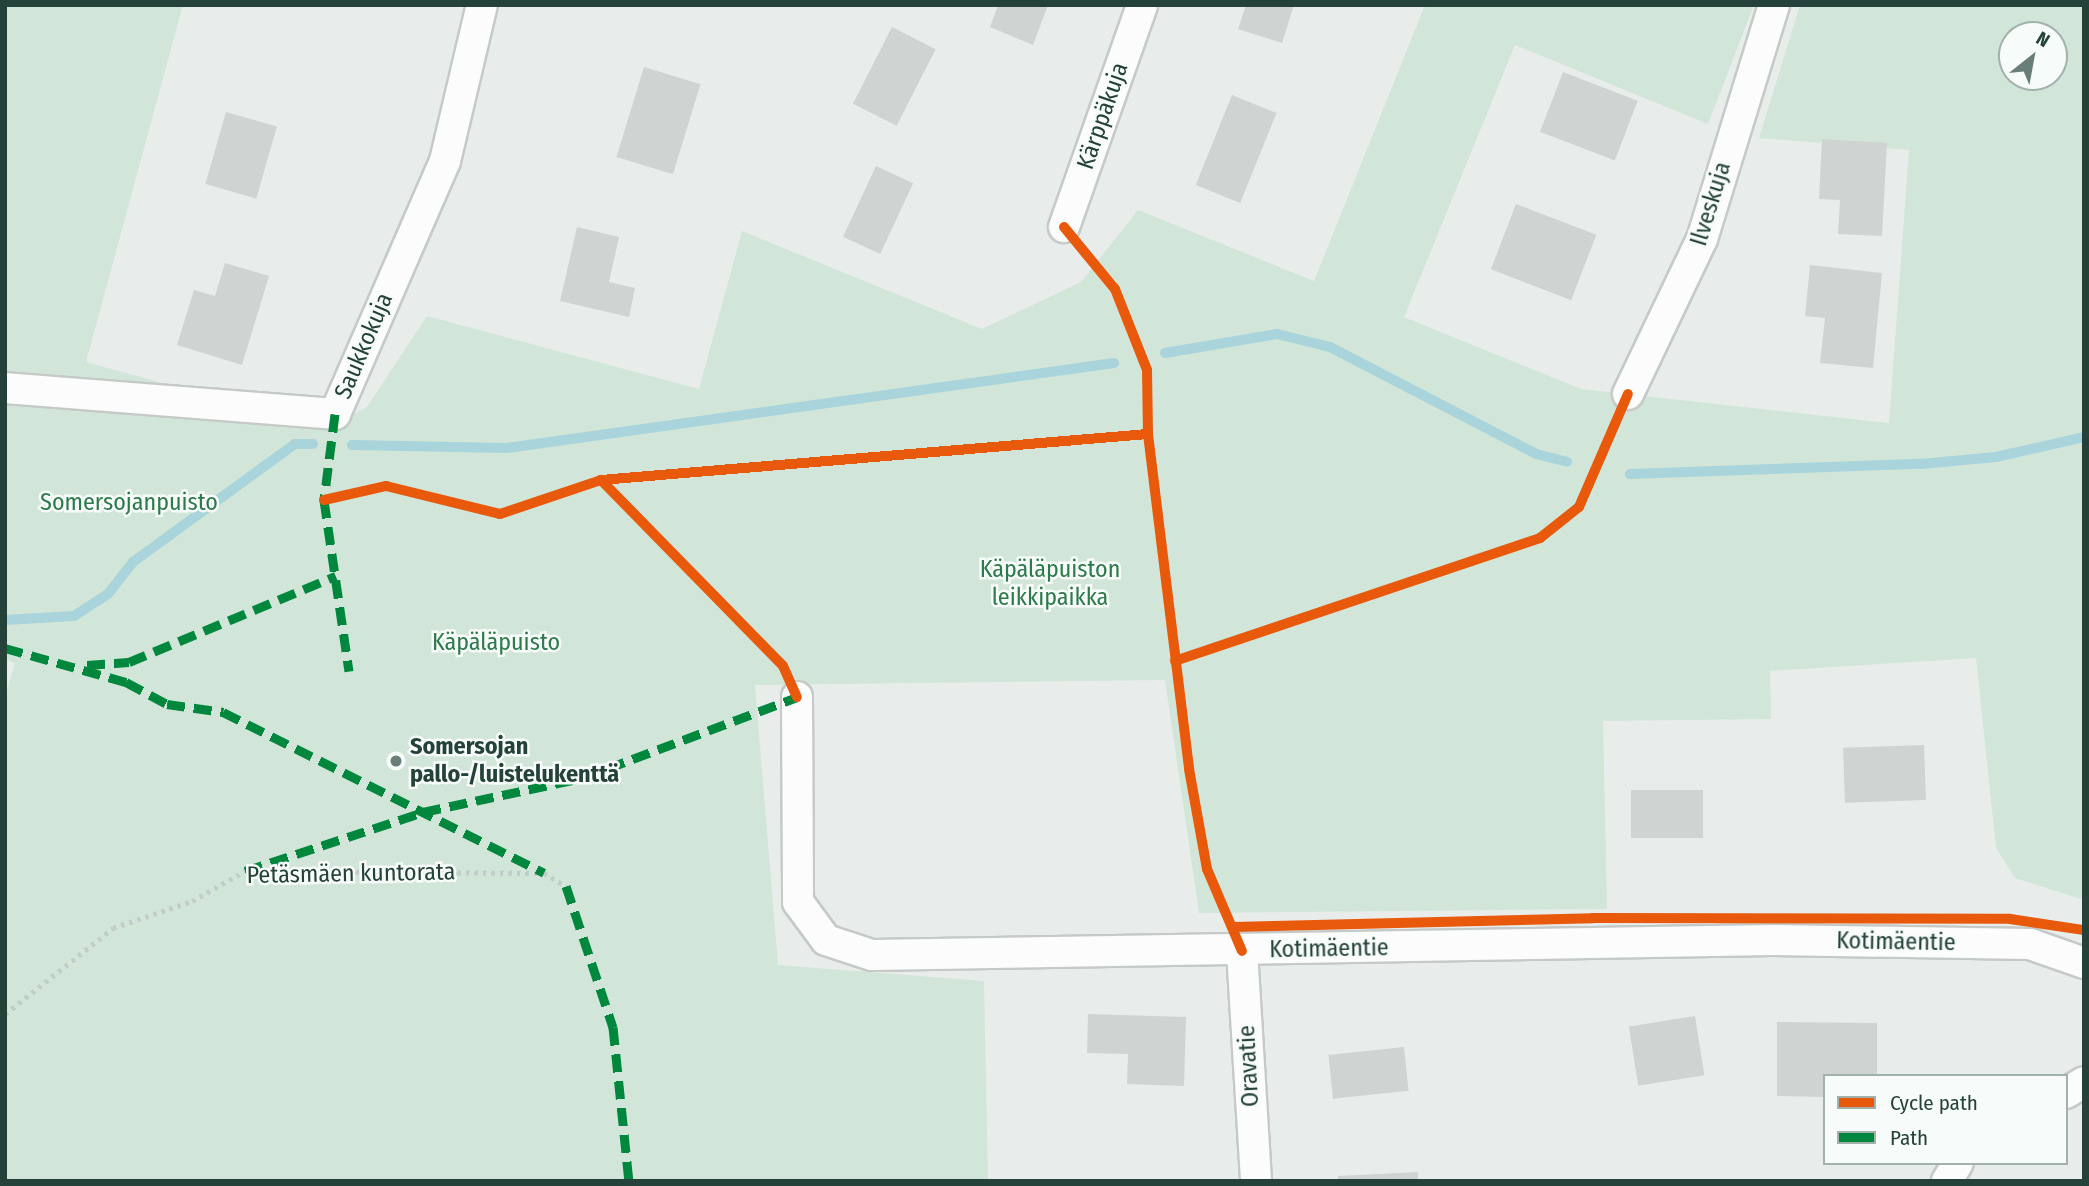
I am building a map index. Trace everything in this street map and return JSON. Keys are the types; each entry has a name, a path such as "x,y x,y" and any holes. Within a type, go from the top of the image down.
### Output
{"street":[{"name":"Saukkokuja","path":"5,388 335,414 445,161 482,5"},
{"name":"Kärppäkuja","path":"1064,227 1142,5"},
{"name":"Ilveskuja","path":"1628,394 1702,239 1774,5"},
{"name":"Kotimäentie","path":"797,697 798,902 826,940 872,955 1242,951 1773,940 2030,944 2084,963"},
{"name":"Oravatie","path":"1242,951 1256,1181"},
{"path":"2068,1092 2084,1082"},
{"path":"1947,1181 1957,1165"}],"green space":[{"name":"Käpäläpuisto","path":"5,5 183,5 86,362 327,428 367,407 427,316 699,389 742,231 982,329 1081,282 1138,210 1314,281 1425,5 1754,5 1708,124 1515,45 1404,317 1581,389 1889,423 1909,150 1759,138 1800,5 2084,5 2084,900 2015,878 1996,848 1976,658 1770,671 1771,719 1603,721 1607,909 1199,913 1165,680 755,685 778,965 984,981 988,1181 5,1181 5,697 15,663 5,659"}],"building":[{"path":"998,5 1048,5 1033,45 990,27"},
{"path":"1246,5 1294,5 1282,43 1238,29"},
{"path":"892,27 936,49 897,126 853,104"},
{"path":"644,67 700,84 673,174 617,157"},
{"path":"1563,72 1638,101 1615,160 1540,132"},
{"path":"1232,95 1277,113 1240,203 1196,185"},
{"path":"226,112 277,127 256,199 205,184"},
{"path":"1822,139 1887,143 1882,236 1838,234 1840,200 1819,199"},
{"path":"876,166 913,183 880,254 843,237"},
{"path":"1516,204 1596,235 1571,300 1491,269"},
{"path":"577,227 619,237 609,282 635,288 629,317 560,301"},
{"path":"225,263 269,276 242,365 177,345 194,290 215,296"},
{"path":"1810,265 1882,273 1873,368 1820,363 1825,318 1805,316"},
{"path":"1924,745 1926,800 1845,803 1843,748"},
{"path":"1631,790 1703,790 1703,838 1631,838"},
{"path":"1088,1014 1186,1017 1184,1086 1127,1084 1128,1054 1087,1053"},
{"path":"1695,1016 1704,1075 1638,1086 1629,1026"},
{"path":"1777,1022 1877,1023 1877,1074 1823,1074 1823,1097 1777,1096"},
{"path":"1404,1047 1409,1091 1333,1099 1328,1055"},
{"path":"1418,1172 1418,1181 1338,1181 1338,1176"}],"waterway":[{"path":"1165,353 1277,334 1330,347 1536,454 1567,462"},
{"path":"352,445 507,448 1114,363"},
{"path":"1630,474 1921,464 1996,457 2084,437"},
{"path":"5,620 74,616 108,594 133,562 295,444 313,444"}],"marked path":[{"path":"335,414 324,500 349,671"},
{"path":"87,665 129,662 336,576"},
{"path":"5,648 126,682 167,704 223,712 544,873"},
{"path":"245,871 423,812 582,778 797,697"},
{"path":"566,886 613,1027 629,1181"}],"cycle path":[{"path":"1064,227 1115,289 1147,370 1148,434 1189,769 1207,869 1242,951"},
{"path":"1175,661 1540,538 1579,507 1628,394"},
{"path":"324,500 386,486 500,514 601,480 1148,434"},
{"path":"601,480 783,666 797,697"},
{"path":"1233,927 1593,918 2010,919 2084,930"}],"place":[{"name":"Somersojan pallo-/luistelukenttä","path":"396,761"}],"park label":[{"name":"Somersojanpuisto","path":"129,503"},
{"name":"Käpäläpuiston leikkipaikka","path":"1050,584"}]}
